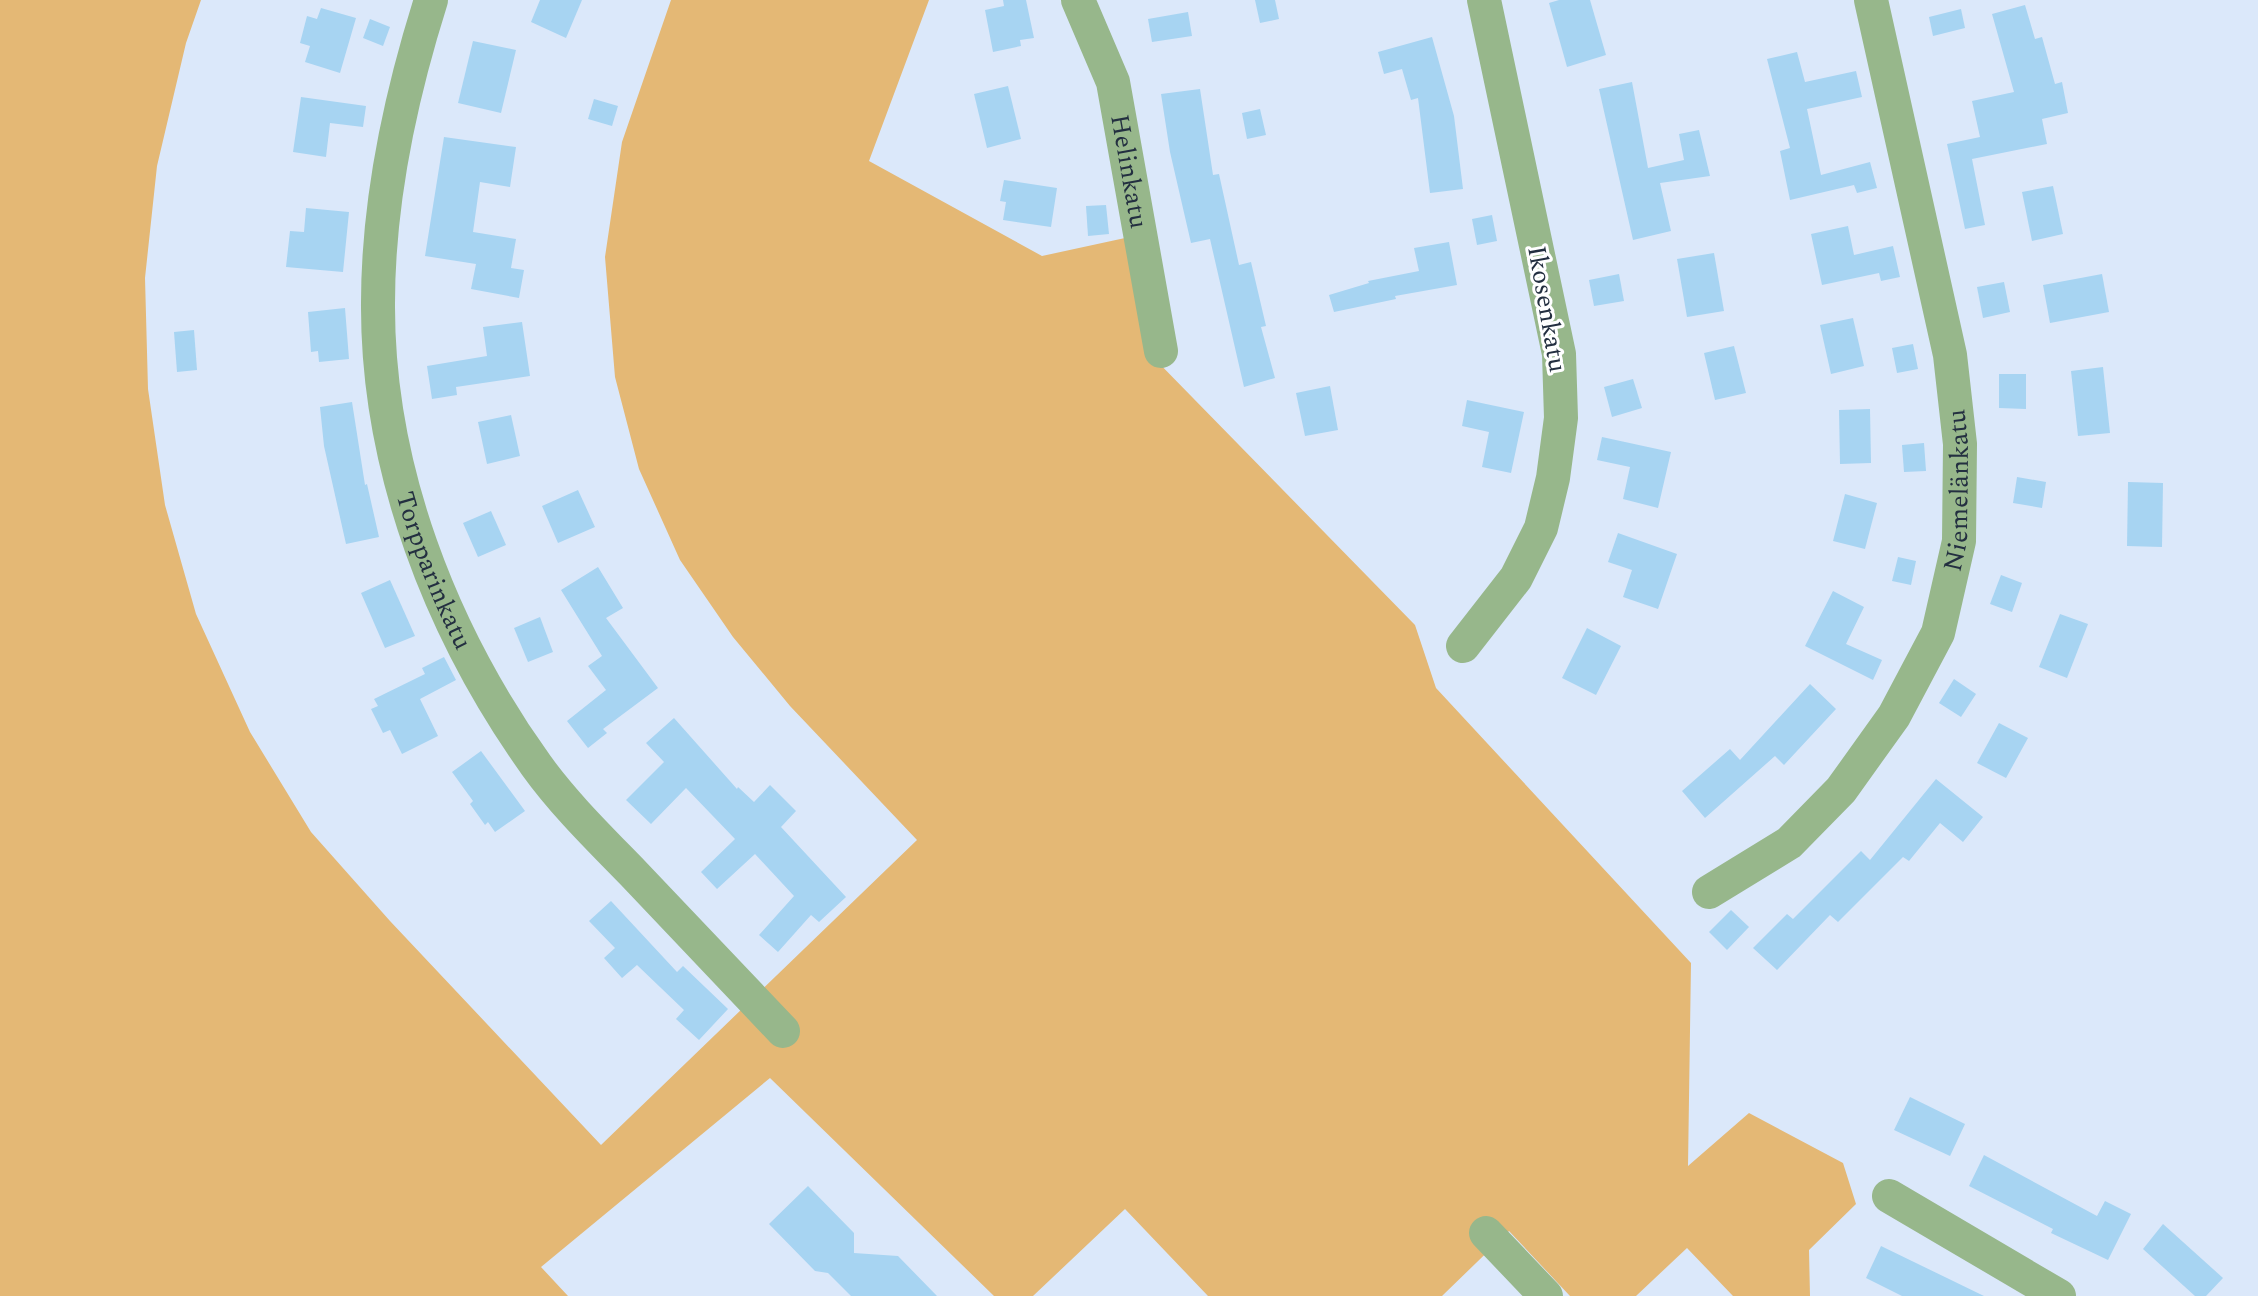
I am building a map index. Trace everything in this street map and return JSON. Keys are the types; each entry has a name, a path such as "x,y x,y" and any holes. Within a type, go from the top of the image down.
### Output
{"street":[{"name":"Torpparinkatu","path":"431,0 407,78 391,153 381,227 378,303 381,364 390,434 409,509 434,583 500,710 537,767 589,827 783,1031"},
{"name":"Helinkatu","path":"1078,0 1113,82 1161,351"},
{"name":"Ikosenkatu","path":"1463,646 1516,578 1541,528 1553,478 1561,418 1559,354 1484,0"},
{"name":"Niemelänkatu","path":"1709,892 1789,843 1841,790 1894,716 1938,633 1959,541 1960,444 1950,355 1871,0"},
{"path":"1889,1196 2059,1296"},
{"path":"1486,1233 1546,1296"}],"shaded area":[{"path":"0,0 201,0 186,43 157,166 145,278 148,389 165,505 196,614 250,732 311,832 390,921 601,1145 917,840 790,706 733,637 680,560 639,469 615,377 605,257 622,142 671,0 929,0 869,161 1042,256 1125,238 1148,352 1415,625 1436,688 1691,963 1688,1166 1749,1113 1843,1163 1856,1204 1809,1250 1810,1296 1733,1296 1687,1248 1636,1296 1570,1296 1509,1231 1442,1296 1208,1296 1125,1209 1033,1296 994,1296 770,1078 541,1267 568,1296 0,1296"}],"building":[{"path":"540,0 582,0 566,38 531,22"},
{"path":"1003,0 1026,0 1034,38 1020,40 1021,46 993,52 985,10 1004,6"},
{"path":"1255,0 1275,0 1279,19 1260,23"},
{"path":"1590,0 1606,55 1567,67 1549,3"},
{"path":"2025,5 2035,39 2042,37 2055,84 2062,82 2068,113 2042,119 2047,144 1972,159 1985,225 1965,229 1947,144 1980,137 1972,101 2014,92 1992,14"},
{"path":"321,8 356,18 340,73 305,62 310,46 300,43 307,16 317,19"},
{"path":"1961,9 1965,28 1933,36 1929,17"},
{"path":"1188,12 1192,36 1152,42 1148,19"},
{"path":"370,19 390,27 383,46 363,38"},
{"path":"1432,37 1454,116 1463,189 1430,193 1418,98 1411,100 1402,69 1384,74 1378,52"},
{"path":"473,41 516,50 501,113 458,103"},
{"path":"1797,52 1805,82 1856,71 1862,97 1807,109 1821,175 1870,162 1877,188 1857,193 1854,185 1790,200 1780,151 1790,148 1767,59"},
{"path":"1632,82 1648,168 1684,160 1679,134 1699,130 1710,176 1660,183 1671,231 1633,240 1599,89"},
{"path":"1008,86 1021,139 987,148 974,94"},
{"path":"1200,89 1213,175 1219,174 1239,265 1251,262 1266,326 1261,327 1275,378 1244,387 1210,239 1191,243 1170,152 1161,94"},
{"path":"301,97 366,106 363,127 330,123 326,157 293,152"},
{"path":"594,99 618,106 612,126 588,119"},
{"path":"1260,109 1266,135 1247,139 1242,113"},
{"path":"444,137 516,147 510,187 480,182 473,232 516,239 511,268 524,270 519,298 471,289 476,264 425,256"},
{"path":"1004,180 1057,188 1051,227 1003,220 1006,202 1000,201"},
{"path":"2053,186 2063,234 2032,241 2022,192"},
{"path":"1106,205 1109,234 1088,236 1086,206"},
{"path":"306,208 349,212 343,272 286,267 290,231 304,232"},
{"path":"1492,215 1497,241 1477,245 1472,219"},
{"path":"1848,226 1854,255 1893,246 1900,277 1881,281 1879,273 1822,285 1811,234"},
{"path":"1449,242 1457,285 1395,296 1396,299 1334,312 1329,295 1368,281 1419,271 1414,248"},
{"path":"1714,253 1724,311 1687,317 1677,259"},
{"path":"1619,274 1624,301 1594,306 1589,280"},
{"path":"2102,274 2109,312 2050,323 2043,285"},
{"path":"2004,282 2010,312 1983,318 1977,287"},
{"path":"345,308 349,359 319,362 318,351 311,352 308,312"},
{"path":"1853,318 1864,366 1831,374 1820,325"},
{"path":"522,322 530,376 456,387 457,395 432,399 427,366 487,356 483,327"},
{"path":"194,330 197,370 177,372 174,332"},
{"path":"1913,344 1918,369 1897,373 1892,348"},
{"path":"1734,346 1746,393 1715,400 1704,353"},
{"path":"2103,367 2110,433 2078,436 2071,371"},
{"path":"1999,374 2026,374 2026,409 1999,408"},
{"path":"1633,379 1642,408 1612,417 1604,387"},
{"path":"1330,386 1338,430 1305,436 1296,393"},
{"path":"1467,400 1524,412 1511,473 1482,467 1489,432 1462,426"},
{"path":"352,402 365,485 379,537 346,544 324,446 320,407"},
{"path":"1870,409 1871,463 1840,464 1839,410"},
{"path":"511,415 520,456 487,464 478,422"},
{"path":"1602,437 1671,452 1658,508 1623,499 1630,467 1597,460"},
{"path":"1924,443 1926,471 1904,472 1902,445"},
{"path":"2017,477 2046,482 2042,508 2013,503"},
{"path":"2128,482 2163,483 2162,547 2127,546"},
{"path":"578,490 595,527 558,543 542,506"},
{"path":"1845,494 1877,503 1865,549 1833,541"},
{"path":"491,511 506,545 478,557 463,523"},
{"path":"1618,533 1677,554 1658,609 1623,597 1632,570 1608,562"},
{"path":"1898,557 1916,561 1911,585 1892,581"},
{"path":"598,567 623,608 606,618 658,688 603,729 607,733 588,748 567,721 606,690 588,666 602,656 561,590"},
{"path":"2001,575 2022,583 2012,612 1990,604"},
{"path":"390,580 415,636 385,648 361,593"},
{"path":"1833,591 1864,607 1846,644 1882,660 1873,680 1805,646"},
{"path":"2060,614 2088,624 2067,678 2039,667"},
{"path":"540,617 553,652 528,662 514,628"},
{"path":"1587,628 1621,646 1596,695 1562,678"},
{"path":"444,657 456,680 420,699 438,736 402,754 390,730 383,733 371,709 378,706 374,699 425,674 422,668"},
{"path":"1954,679 1976,694 1961,717 1939,703"},
{"path":"1810,684 1836,709 1784,765 1775,756 1705,818 1682,791 1730,749 1740,760"},
{"path":"674,718 737,789 754,802 770,785 796,811 781,827 846,897 819,922 811,915 778,952 759,935 794,896 755,854 717,889 701,872 735,839 686,788 651,824 626,800 664,762 646,743"},
{"path":"1999,723 2028,738 2006,778 1977,763"},
{"path":"481,751 525,811 495,832 488,822 485,825 470,804 473,801 452,772"},
{"path":"1936,779 1983,817 1963,842 1940,823 1909,861 1903,857 1838,922 1830,915 1777,970 1753,948 1787,914 1793,919 1861,851 1870,860"},
{"path":"611,901 677,972 683,966 728,1009 699,1040 676,1019 684,1010 637,965 622,978 604,958 615,948 589,921"},
{"path":"1731,910 1749,927 1727,950 1709,932"},
{"path":"1910,1097 1965,1124 1950,1156 1894,1130"},
{"path":"1984,1155 2097,1216 2105,1201 2131,1214 2108,1260 2051,1233 2053,1229 1969,1186"},
{"path":"808,1186 854,1233 854,1253 898,1256 937,1296 851,1296 828,1273 815,1271 769,1224"},
{"path":"2163,1224 2223,1278 2206,1296 2195,1296 2143,1249"},
{"path":"1881,1246 1984,1296 1902,1296 1866,1278"}]}
